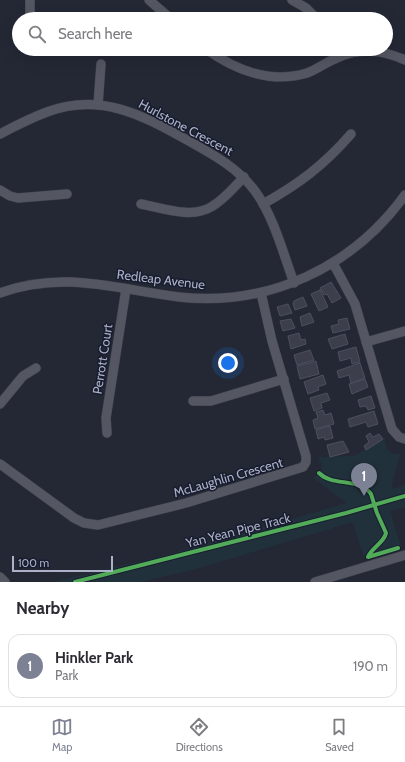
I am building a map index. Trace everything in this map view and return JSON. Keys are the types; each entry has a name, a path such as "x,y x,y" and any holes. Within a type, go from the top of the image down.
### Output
{"street":[{"path":"30,0 30,12"},
{"path":"149,0 163,12"},
{"path":"292,0 310,12"},
{"path":"393,55 405,60"},
{"path":"218,56 238,68 260,75 278,77 305,73 342,56"},
{"path":"98,105 101,64"},
{"name":"Hurlstone Crescent","path":"0,134 56,109 76,105 98,105 124,109 145,117 222,160 244,177 263,204 294,283"},
{"path":"263,204 297,185 318,168 351,134"},
{"path":"141,204 190,212 201,212 217,203 244,177"},
{"path":"0,190 10,196 18,198 67,194"},
{"name":"Redleap Avenue","path":"0,293 23,286 58,281 126,288 179,297 226,298 261,293 294,283 333,263 372,234 405,195"},
{"path":"333,263 355,304 392,429 399,437 405,439"},
{"name":"Perrott Court","path":"108,433 106,418 126,288"},
{"name":"McLaughlin Crescent","path":"0,464 74,518 93,525 201,499 296,470 305,465 306,456 270,334 261,293"},
{"path":"366,342 405,331"},
{"path":"0,404 23,376 36,368"},
{"path":"193,401 211,400 284,379"},
{"path":"315,582 336,579 405,556"},
{"path":"0,577 6,582"}],"shaded area":[{"path":"385,437 385,444 388,450 396,454 400,454 391,489 405,485 405,507 390,511 401,547 364,557 353,522 196,569 141,582 53,582 170,554 347,503 313,478 321,471 322,465 318,457 354,456"}],"building":[{"path":"331,282 341,298 332,303 327,294 324,295 320,288"},
{"path":"320,290 328,307 319,311 311,294"},
{"path":"303,297 307,306 295,310 293,304 294,301"},
{"path":"288,304 292,313 280,316 277,307"},
{"path":"310,313 314,322 302,326 300,317"},
{"path":"347,318 350,329 333,333 331,326 339,324 338,320"},
{"path":"291,319 295,328 283,331 280,321"},
{"path":"299,333 301,340 305,339 306,344 291,349 288,336"},
{"path":"345,334 348,344 332,349 328,339"},
{"path":"356,347 360,362 352,364 351,358 340,361 338,352"},
{"path":"310,350 314,360 297,365 294,355"},
{"path":"316,361 319,374 300,379 297,366"},
{"path":"360,363 365,378 351,383 349,375 339,378 337,371"},
{"path":"323,375 326,384 318,387 319,390 308,394 304,382"},
{"path":"365,379 368,387 352,394 349,384"},
{"path":"327,393 330,400 321,403 322,408 314,411 310,398"},
{"path":"371,396 375,408 368,410 366,406 360,407 358,400"},
{"path":"323,410 325,415 331,413 334,424 315,429 313,420 318,418 316,412"},
{"path":"374,411 378,424 368,427 366,422 350,427 348,419"},
{"path":"330,426 333,438 325,440 324,437 318,439 316,430"},
{"path":"370,433 373,437 379,434 383,439 366,450 364,446 369,442 366,436"},
{"path":"343,441 349,452 330,457 327,445"}],"cycle path":[{"path":"319,473 331,480 359,486 366,489 371,494 377,513 386,533 383,540 372,550 368,557 398,548"},
{"name":"Yan Yean Pipe Track","path":"75,582 346,513 405,496"}],"place":[{"name":"Hinkler Park","path":"364,496"}]}
